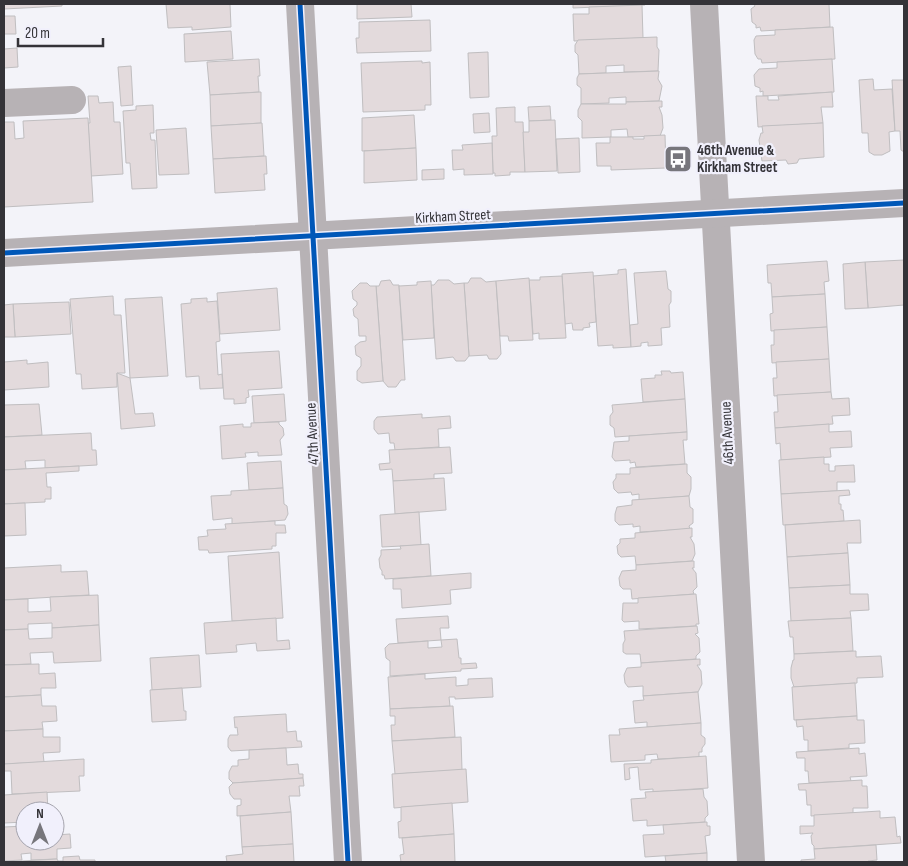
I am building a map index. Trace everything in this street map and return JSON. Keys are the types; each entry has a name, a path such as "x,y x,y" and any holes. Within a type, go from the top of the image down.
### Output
{"street":[{"name":"47th Avenue","path":"300,4 348,862"},
{"name":"46th Avenue","path":"704,4 751,862"},
{"path":"4,103 72,100"},
{"name":"Kirkham Street","path":"4,253 904,203"}],"building":[{"path":"4,4 62,4 62,6 4,9"},
{"path":"166,4 230,4 231,27 192,30 192,27 168,28"},
{"path":"357,4 411,4 412,17 357,19"},
{"path":"573,4 645,4 645,5 573,8"},
{"path":"754,4 829,4 830,27 761,31 760,27 756,28 756,25 752,22 751,9 755,6"},
{"path":"642,5 643,38 574,41 573,14 589,14 589,7"},
{"path":"4,16 15,16 16,34 4,34"},
{"path":"430,20 431,51 357,53 356,38 359,38 359,22"},
{"path":"833,27 835,59 762,63 761,59 758,59 755,54 754,40 756,36 775,35 775,30"},
{"path":"231,31 233,59 185,62 184,34"},
{"path":"657,37 657,47 659,50 658,71 624,72 624,65 606,66 606,73 579,74 578,55 575,52 575,45 578,40"},
{"path":"17,48 18,67 4,68 4,49"},
{"path":"488,52 489,97 470,98 468,53"},
{"path":"259,59 259,92 210,95 207,62"},
{"path":"832,59 834,92 763,96 763,91 760,92 760,88 755,86 754,75 759,69 777,68 777,62"},
{"path":"422,61 422,63 430,62 431,105 425,105 425,110 363,112 361,63"},
{"path":"131,66 133,105 121,106 118,67"},
{"path":"659,71 658,79 662,86 659,101 626,102 626,97 609,98 609,103 581,104 581,88 577,85 579,74"},
{"path":"873,79 874,90 892,89 895,131 889,132 890,151 882,155 874,155 869,152 868,133 862,133 859,80"},
{"path":"892,80 904,80 904,152 901,150 900,131 895,131"},
{"path":"261,92 261,123 211,126 210,95"},
{"path":"832,92 833,107 821,107 823,123 758,127 756,96 768,96 768,100 779,100 778,96"},
{"path":"88,96 98,96 99,103 113,102 114,122 120,122 123,174 91,176"},
{"path":"662,101 662,107 659,107 663,128 660,136 628,137 627,129 611,130 611,137 582,138 582,121 578,117 578,110 581,104 626,104 626,102"},
{"path":"153,105 154,133 150,133 151,140 155,140 157,188 132,189 130,163 126,163 123,111 136,110 136,106"},
{"path":"550,106 551,120 529,121 528,107"},
{"path":"515,107 515,122 523,122 525,172 510,172 510,175 495,176 495,173 493,173 492,136 497,136 496,108"},
{"path":"489,113 490,132 474,133 473,114"},
{"path":"414,115 416,148 362,151 362,118"},
{"path":"88,118 93,202 4,207 4,122 14,122 15,139 24,138 23,121"},
{"path":"555,120 557,171 525,172 523,132 529,132 529,121"},
{"path":"262,123 264,156 213,159 211,126"},
{"path":"823,123 824,157 799,159 797,163 788,164 786,160 762,161 759,140 761,133 763,133 762,126"},
{"path":"186,128 189,174 159,175 156,130"},
{"path":"665,135 666,168 611,170 611,166 597,166 596,143 610,143 610,137 644,139 644,136"},
{"path":"579,138 580,172 558,173 556,139"},
{"path":"492,143 493,174 464,175 464,169 453,170 452,150 463,150 462,145"},
{"path":"416,148 417,180 364,183 364,151"},
{"path":"266,156 267,174 264,174 265,190 215,193 213,159"},
{"path":"444,169 444,179 422,180 422,170"},
{"path":"904,260 904,305 868,308 865,262"},
{"path":"827,261 829,281 824,282 825,294 772,297 771,283 768,283 767,265"},
{"path":"865,262 868,308 845,309 843,264"},
{"path":"626,269 631,347 613,348 613,345 598,346 593,276 618,274 618,270"},
{"path":"666,271 668,289 671,291 671,302 669,305 670,327 661,328 662,345 648,346 648,342 641,343 641,346 631,347 630,325 638,324 634,273"},
{"path":"593,272 596,322 589,323 590,327 583,328 583,330 573,330 572,323 565,324 562,274"},
{"path":"562,276 566,338 539,339 539,333 533,334 529,280 540,280 540,277"},
{"path":"471,278 481,278 486,282 496,281 501,354 497,359 489,359 487,355 469,356 464,283 468,283"},
{"path":"529,278 533,340 509,341 508,336 500,336 496,281"},
{"path":"390,280 393,285 399,285 405,380 401,380 396,387 388,387 383,381 376,286 379,286 381,281"},
{"path":"438,280 449,280 454,284 464,283 469,356 465,361 456,361 453,357 436,359 431,285 434,285"},
{"path":"431,281 434,338 403,340 399,286 417,285 417,282"},
{"path":"360,283 376,286 383,381 362,383 357,380 357,371 361,366 361,358 356,355 355,346 360,342 366,341 366,336 359,336 358,319 354,316 353,309 357,302 353,299 352,291"},
{"path":"277,288 280,330 220,334 217,293"},
{"path":"825,294 827,327 771,331 772,297"},
{"path":"113,296 114,315 121,315 125,373 117,373 117,387 82,389 81,374 76,374 70,299"},
{"path":"162,297 168,376 130,378 125,299"},
{"path":"207,298 207,302 217,301 220,341 216,342 218,375 222,374 223,388 200,389 199,376 186,377 181,304 191,303 191,299"},
{"path":"69,302 71,334 15,337 13,304"},
{"path":"13,304 15,337 4,337 4,305"},
{"path":"827,327 829,359 772,363 771,345 774,345 774,330"},
{"path":"279,351 282,388 248,390 249,397 246,398 246,403 234,404 234,399 224,399 221,354"},
{"path":"829,359 831,392 774,396 773,378 777,378 776,362"},
{"path":"27,360 27,364 48,362 49,387 4,390 4,362"},
{"path":"661,371 670,371 671,373 683,372 685,399 643,402 641,379 655,378 655,375 662,375"},
{"path":"117,373 130,378 135,414 153,413 155,426 121,429"},
{"path":"831,392 832,399 849,398 850,415 832,416 833,424 775,428 774,412 778,412 777,395"},
{"path":"284,394 286,421 254,423 252,396"},
{"path":"685,399 687,432 615,437 614,428 610,425 610,416 613,412 612,405"},
{"path":"39,404 42,435 4,437 4,405"},
{"path":"422,414 422,418 450,416 451,428 438,429 439,447 395,450 394,443 390,443 389,433 378,434 374,429 374,421 377,417"},
{"path":"279,422 283,428 284,435 280,440 282,455 258,456 258,452 245,453 246,457 222,459 220,426 243,424 243,427 251,427 251,423"},
{"path":"829,424 829,432 851,431 852,447 830,448 831,457 781,460 780,443 776,444 775,428"},
{"path":"687,432 687,440 683,440 685,464 636,467 635,462 630,463 630,460 615,461 612,457 614,442 629,441 629,436"},
{"path":"91,433 92,450 96,450 97,465 45,468 45,460 25,461 26,469 4,470 4,437"},
{"path":"450,447 452,473 434,474 434,479 393,481 392,469 380,470 379,464 390,463 389,450"},
{"path":"824,457 824,464 829,464 829,471 835,471 835,466 854,465 855,482 837,482 837,491 781,494 779,460"},
{"path":"281,461 283,488 249,490 247,463"},
{"path":"687,464 687,473 691,477 689,496 639,500 639,494 632,495 631,492 618,493 614,489 613,482 616,474 630,474 630,468"},
{"path":"79,466 79,471 46,473 47,487 51,487 51,499 45,499 45,502 4,504 4,470"},
{"path":"444,478 446,510 395,514 393,481"},
{"path":"283,488 284,504 287,506 288,514 285,520 232,524 232,518 213,520 211,496 231,495 231,491"},
{"path":"849,490 850,495 839,496 839,504 841,504 841,510 843,510 844,521 783,525 781,494"},
{"path":"689,496 690,507 693,509 693,523 689,526 690,529 640,532 640,526 633,527 633,524 619,525 615,521 617,507 632,505 632,500"},
{"path":"25,503 26,535 4,536 4,504"},
{"path":"419,512 421,545 382,547 380,515"},
{"path":"860,520 861,543 847,543 848,553 787,557 785,525"},
{"path":"275,521 275,525 285,525 286,533 276,533 276,546 272,546 272,549 209,553 208,550 199,550 198,537 208,536 207,530 226,529 225,524"},
{"path":"692,528 692,537 690,537 694,544 695,554 692,561 636,565 635,556 621,557 618,554 617,546 620,543 620,539 635,538 635,533"},
{"path":"429,544 431,576 385,579 384,575 382,575 379,559 381,550 401,549 400,546"},
{"path":"279,552 283,618 232,621 228,556"},
{"path":"848,553 850,585 789,588 787,557"},
{"path":"694,561 694,568 692,568 696,573 697,587 693,591 694,594 632,599 631,589 623,589 620,586 619,578 622,571 636,570 636,565"},
{"path":"61,565 61,572 87,571 89,595 4,600 4,568"},
{"path":"471,573 471,588 450,590 451,604 402,608 401,589 393,589 393,579"},
{"path":"850,585 850,594 868,594 869,610 850,611 851,618 791,621 789,588"},
{"path":"696,594 699,624 696,624 696,626 639,629 639,621 624,622 622,620 623,603 638,603 638,598"},
{"path":"98,595 99,625 52,628 52,623 28,624 28,629 4,630 4,600 28,599 28,612 51,611 50,597"},
{"path":"448,616 449,628 440,628 441,640 398,643 396,619"},
{"path":"276,618 277,641 289,640 290,649 257,651 256,643 236,645 237,652 206,654 204,623"},
{"path":"851,618 853,651 794,654 793,637 790,637 788,621"},
{"path":"99,625 101,661 54,663 53,652 30,653 31,664 4,665 4,630 28,629 29,639 52,638 52,628"},
{"path":"697,626 698,633 695,634 699,638 700,652 696,659 641,663 640,654 626,654 623,652 624,631"},
{"path":"457,639 461,664 476,663 477,668 461,669 461,671 390,676 390,661 386,658 385,648 389,644 428,641 428,648 442,647 441,640"},
{"path":"856,651 856,657 881,656 883,677 857,678 857,683 794,687 791,678 791,668 794,654"},
{"path":"199,655 201,687 152,690 150,658"},
{"path":"700,659 700,665 697,665 701,671 702,684 698,692 643,696 643,686 628,687 625,683 624,675 627,668 641,667 641,663"},
{"path":"39,664 39,674 55,673 56,688 41,688 41,695 4,697 4,665"},
{"path":"425,674 425,679 456,677 456,686 468,685 468,679 492,678 493,697 455,699 455,697 449,697 450,706 390,709 388,677"},
{"path":"855,683 857,716 794,720 792,687"},
{"path":"182,688 186,720 152,722 150,690"},
{"path":"698,692 701,723 647,727 647,722 635,723 633,701 644,700 643,696"},
{"path":"41,695 42,706 56,706 57,721 42,722 43,729 4,731 4,697"},
{"path":"453,706 455,737 392,741 391,725 395,725 395,716 390,716 390,709"},
{"path":"286,714 287,732 296,731 297,741 301,741 302,747 231,751 228,747 230,735 238,735 234,717"},
{"path":"857,716 857,720 864,720 865,743 849,744 849,748 808,751 808,740 804,740 803,726 797,727 796,720"},
{"path":"701,723 701,735 705,738 705,744 702,752 699,752 699,757 658,759 657,754 645,755 645,760 611,762 609,735 620,735 619,729"},
{"path":"43,729 43,737 60,737 60,752 43,753 44,762 4,764 4,731"},
{"path":"461,737 462,770 395,774 392,741"},
{"path":"286,748 287,765 298,764 299,774 303,774 303,778 233,783 229,779 229,772 232,766 238,766 238,760 249,759 249,750"},
{"path":"859,748 859,754 865,753 867,776 850,777 851,781 809,783 808,771 805,771 805,758 797,758 796,752"},
{"path":"706,756 708,788 653,792 653,789 640,790 638,767 629,768 630,779 625,780 624,764 651,763 651,760"},
{"path":"84,759 84,776 79,776 80,791 12,794 11,771 4,771 4,764"},
{"path":"466,769 468,802 394,808 392,774"},
{"path":"303,778 304,786 299,786 300,796 289,796 291,812 237,816 237,806 241,805 241,799 234,799 230,794 229,787 233,783"},
{"path":"862,780 862,786 867,786 868,808 853,808 853,813 811,816 811,805 807,805 806,790 799,790 798,784"},
{"path":"703,789 704,797 707,801 708,815 705,818 705,822 647,826 647,820 633,821 631,799 646,798 645,792"},
{"path":"47,792 47,801 15,801 15,822 4,823 4,795"},
{"path":"452,803 454,834 399,838 398,822 401,821 401,807"},
{"path":"880,811 880,818 895,817 897,837 900,836 901,843 814,849 811,836 813,833 800,834 800,826 814,826 814,815"},
{"path":"291,812 293,844 242,847 240,816"},
{"path":"707,822 707,826 710,826 710,835 705,836 707,853 645,857 643,835 664,834 663,825"},
{"path":"15,826 15,851 57,851 57,859 31,860 31,853 21,854 22,860 4,861 4,827"},
{"path":"65,834 70,834 71,848 65,848"},
{"path":"454,834 455,862 401,862 400,855 404,854 402,838"},
{"path":"293,844 294,862 227,862 226,856 243,854 242,847"},
{"path":"876,845 877,860 868,862 801,862 801,860 815,859 814,849"},
{"path":"707,853 707,862 666,862 665,856"},
{"path":"79,856 80,860 95,860 95,862 4,862 57,859 58,861 63,861 63,857"}],"cycle path":[{"path":"300,4 348,862"},
{"path":"4,253 904,203"}],"place":[{"name":"46th Avenue & Kirkham Street","path":"678,159"}]}
